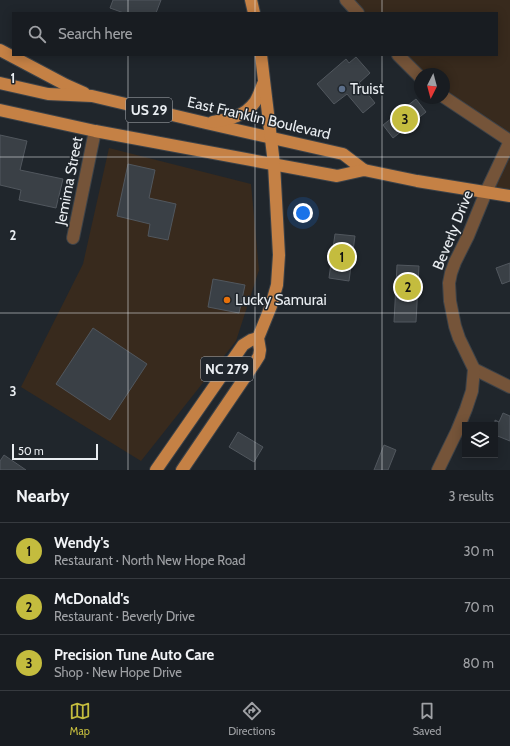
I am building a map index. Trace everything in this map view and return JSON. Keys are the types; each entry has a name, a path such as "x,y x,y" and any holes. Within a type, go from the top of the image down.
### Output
{"main road":[{"path":"251,0 254,12"},
{"path":"0,50 66,85 92,96"},
{"name":"NC 279","path":"156,470 243,345 258,338 271,306 277,285 278,227 274,164 261,56"},
{"path":"206,123 238,116 247,110 255,102 264,82"},
{"name":"East Franklin Boulevard","path":"0,84 48,94 92,96 343,154 364,170"},
{"name":"East Franklin Boulevard","path":"0,110 95,131 337,176 364,170 417,181 510,196"},
{"path":"182,470 259,356 260,350 258,338"}],"street":[{"path":"346,0 357,12"},
{"path":"399,56 414,71"},
{"path":"450,101 510,141"},
{"name":"Jemima Street","path":"73,238 95,131"},
{"name":"Beverly Drive","path":"474,369 455,326 450,301 449,283 455,262 510,141"},
{"path":"438,470 466,409 472,391 474,369 510,387"}],"shaded area":[{"path":"346,0 510,0 510,141 450,101 450,68 414,69 399,56 498,56 498,12 357,12"},
{"path":"510,141 510,196 486,192"},
{"path":"109,148 251,184 259,270 236,341 141,461 21,387 83,264"}],"building":[{"path":"113,0 161,0 156,12 121,12 110,8"},
{"name":"Truist","path":"356,57 370,73 359,83 375,103 363,113 347,94 334,104 317,84 346,59 349,63"},
{"path":"414,101 414,104 420,104 426,112 393,138 383,125"},
{"path":"0,135 27,141 20,170 63,179 56,208 19,200 21,190 0,185"},
{"path":"128,164 155,170 149,198 176,204 168,240 148,236 150,224 117,216"},
{"path":"335,234 355,236 349,281 329,278"},
{"path":"510,263 510,281 502,284 496,268"},
{"path":"397,265 419,266 416,322 394,322"},
{"path":"213,279 245,285 239,313 208,307"},
{"path":"93,328 147,364 110,420 56,384"},
{"path":"503,413 510,416 510,441 498,436 498,422 495,422 495,420 499,422"},
{"path":"238,432 263,447 254,462 229,447"},
{"path":"384,445 396,450 388,470 374,470"},
{"path":"4,455 26,470 0,470 0,461"}],"place":[{"name":"Truist","path":"342,89"},
{"name":"Precision Tune Auto Care","path":"405,119"},
{"name":"Wendy's","path":"342,257"},
{"name":"McDonald's","path":"408,287"},
{"name":"Lucky Samurai","path":"227,300"}]}
